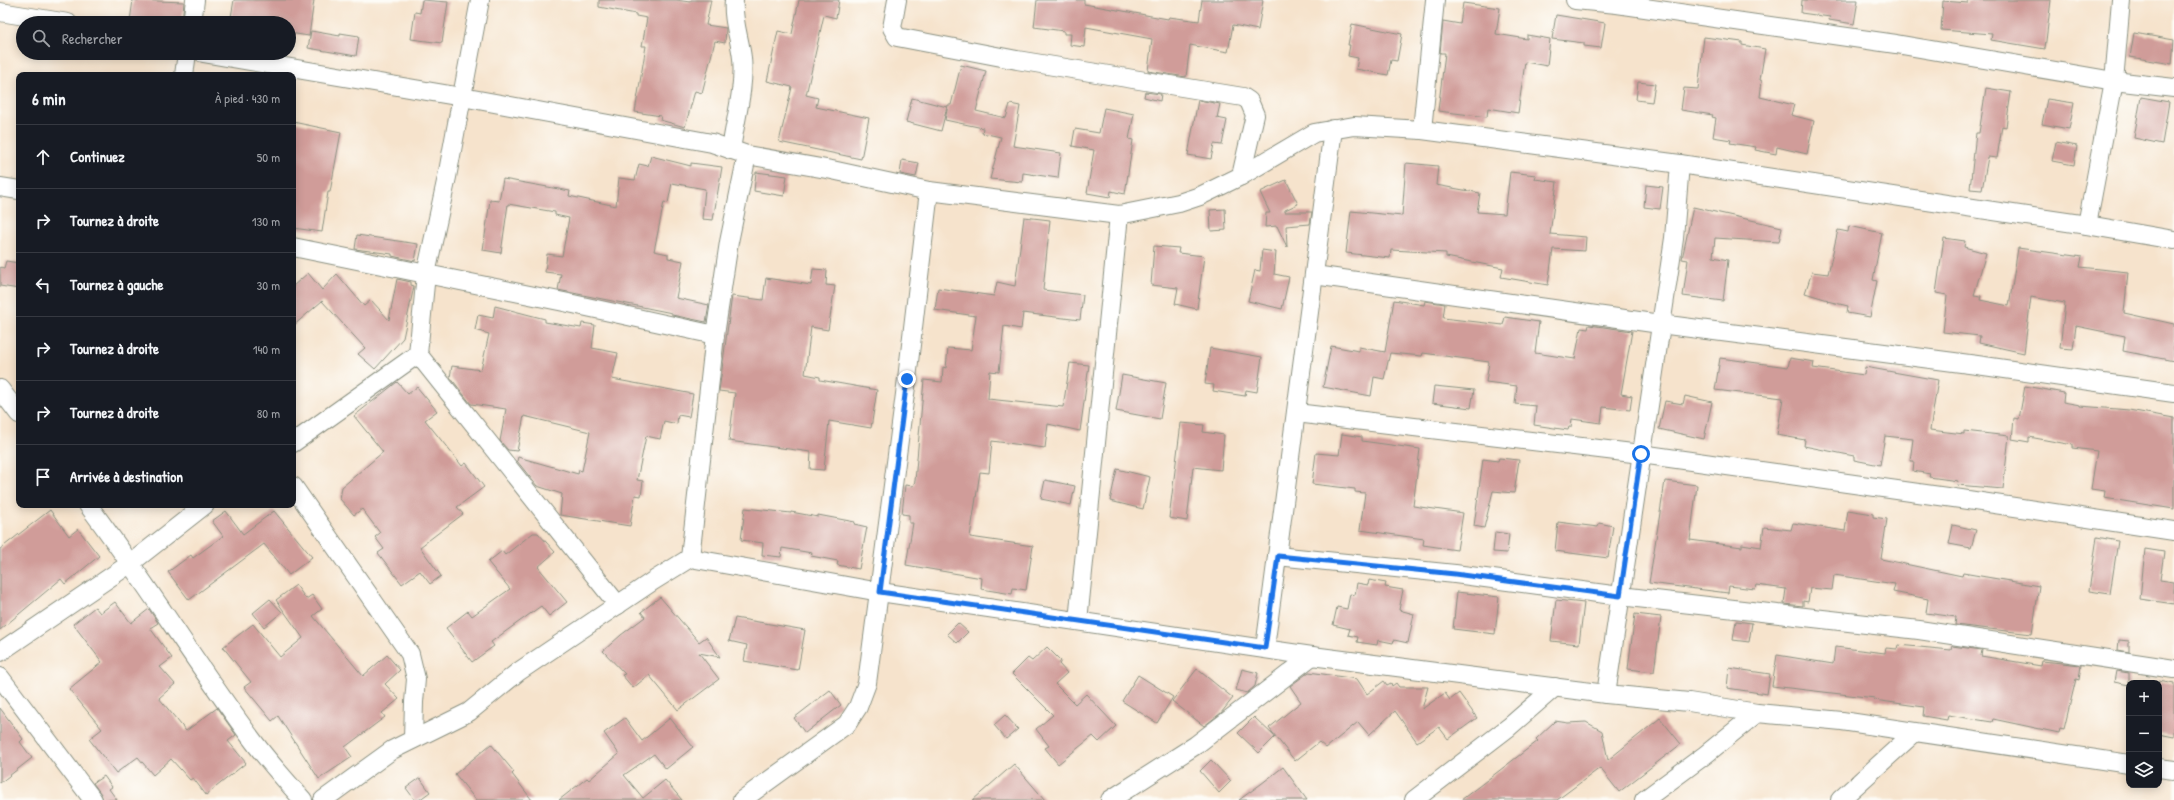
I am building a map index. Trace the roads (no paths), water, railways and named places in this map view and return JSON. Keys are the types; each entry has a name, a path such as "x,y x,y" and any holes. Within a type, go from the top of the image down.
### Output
{"street":[{"path":"193,16 195,0"},
{"path":"480,0 426,274 418,354 618,605"},
{"path":"690,558 715,335 729,242 739,152 742,58 733,9 734,0"},
{"path":"897,0 892,28 897,38 1017,60 1243,97 1249,101 1255,115 1241,176"},
{"path":"1422,130 1435,0"},
{"path":"1575,0 1617,4 1896,44 2114,81 2174,88"},
{"path":"2087,225 2114,81 2121,0"},
{"path":"0,12 25,16"},
{"path":"184,72 186,60"},
{"path":"244,60 462,97 712,143 739,152 929,191 1119,215 1179,204 1200,196 1241,176 1314,133 1354,126 1422,130 1680,164 2087,225 2174,240"},
{"path":"1265,648 1334,129"},
{"path":"1606,694 1674,238 1680,164"},
{"path":"0,187 16,190"},
{"path":"742,800 823,743 847,724 858,707 867,683 880,592 929,191"},
{"path":"1078,621 1119,215"},
{"path":"296,247 715,335"},
{"path":"1314,276 2174,393"},
{"path":"296,441 418,354"},
{"path":"0,389 16,410"},
{"path":"1296,413 1641,454 1961,499 2174,531"},
{"path":"296,490 410,654 416,679 413,739"},
{"path":"90,508 131,563 182,641 250,736 303,800"},
{"path":"0,652 131,563 201,508"},
{"path":"1278,556 1455,574 1620,596 1920,630 2174,669"},
{"path":"324,800 392,750 469,712 518,672 670,569 690,558 880,592 1312,656 1606,694 1689,702 1757,714 1842,721 2126,764"},
{"path":"1110,800 1196,745 1312,656"},
{"path":"0,677 93,800"},
{"path":"1420,798 1509,727 1555,687"},
{"path":"1644,800 1757,714"},
{"path":"1840,800 1914,733"},
{"path":"2162,768 2174,770"}]}
